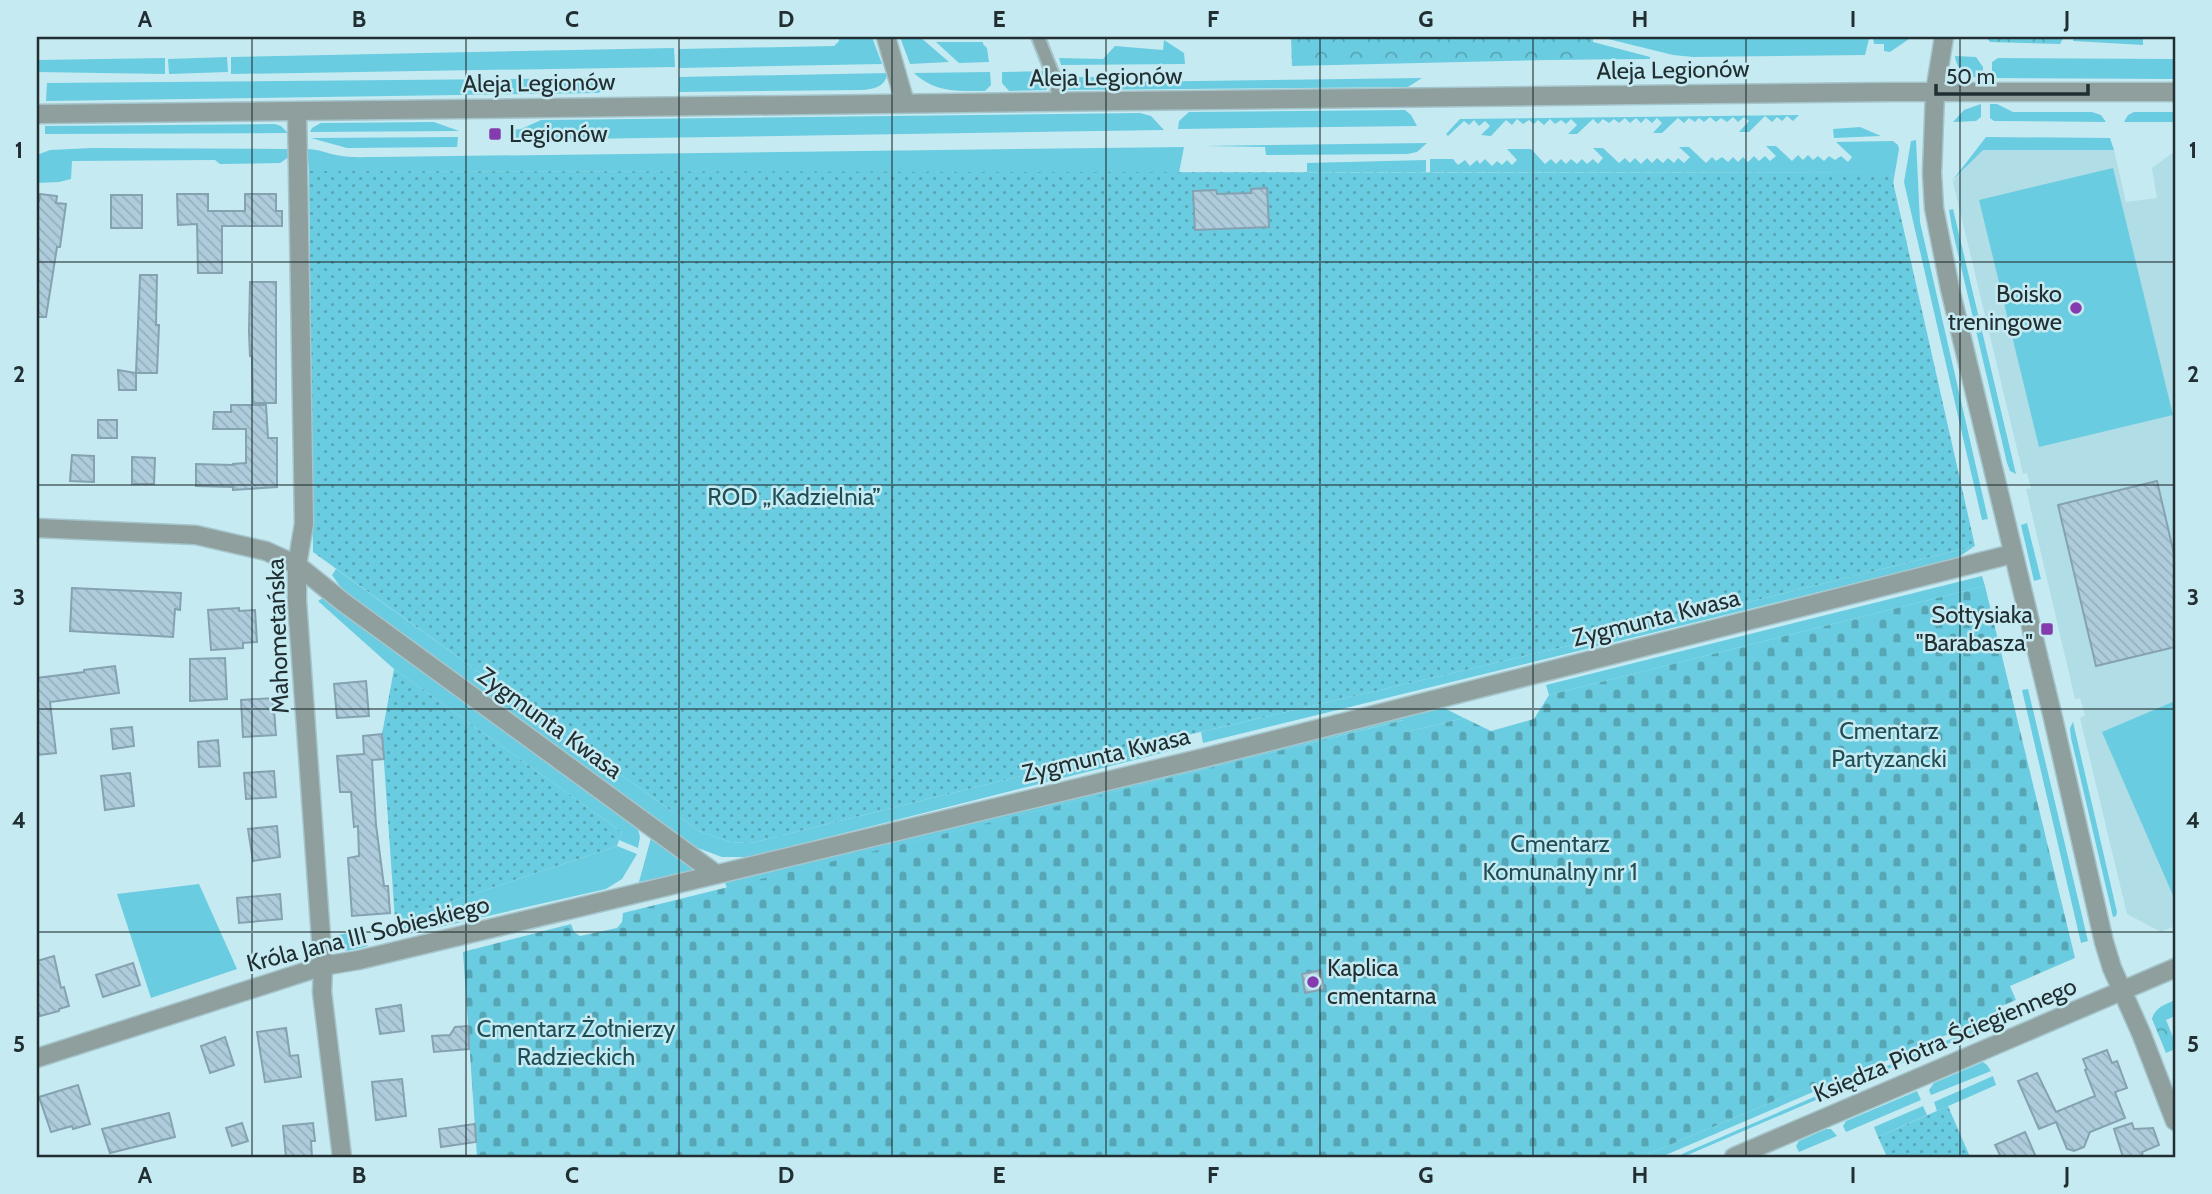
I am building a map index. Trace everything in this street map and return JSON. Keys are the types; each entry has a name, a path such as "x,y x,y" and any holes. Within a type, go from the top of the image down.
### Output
{"street":[{"path":"886,37 905,103"},
{"path":"1038,37 1058,85 1058,102"},
{"path":"1944,37 1935,92 1932,173 1934,208 1953,302 2104,942 2175,1121"},
{"name":"Aleja Legionów","path":"37,114 1935,92 2175,92"},
{"name":"Mahometańska","path":"297,111 304,524 297,565 297,601 323,966 322,992 342,1157"},
{"name":"Zygmunta Kwasa","path":"37,528 196,535 266,551 297,565 343,602 716,874 1203,758 2012,554"},
{"name":"Króla Jana III Sobieskiego","path":"37,1058 323,966 359,960 716,874"},
{"name":"Księdza Piotra Ściegiennego","path":"1734,1157 2175,968"}],"shaded area":[{"path":"1982,150 2114,150 2126,202 2157,198 2152,168 2175,151 2175,926 2161,932 2127,914 2080,718 2085,715 2080,698 2075,699 2026,489 2031,488 2027,473 2023,474 1953,182"}],"green space":[{"path":"839,37 872,37 882,64 679,68 679,49 834,46"},
{"path":"900,37 920,37 949,62 910,64"},
{"path":"1291,37 1593,37 1592,59 1292,66"},
{"path":"1513,37 1574,37 1650,59 1513,60"},
{"path":"1600,37 1869,39 1865,55 1693,57 1673,55"},
{"path":"1873,37 1912,37 1890,52 1884,51 1884,44 1874,44"},
{"path":"1986,37 2064,37 2060,44 1990,42"},
{"path":"2074,37 2143,37 2143,45 2073,41"},
{"path":"1164,40 1184,53 1185,64 1061,65 1059,58 1103,59 1115,46 1163,50"},
{"path":"936,42 983,42 987,48 989,62 959,63"},
{"path":"674,48 675,67 231,74 231,57"},
{"path":"1955,56 1976,57 1983,67 1983,78 1964,73"},
{"path":"227,57 228,72 169,74 168,59"},
{"path":"165,58 165,74 37,72 37,60"},
{"path":"1998,58 2175,59 2175,79 1992,78 1992,62"},
{"path":"1047,71 1051,85 1046,90 1009,91 1002,83 1002,72"},
{"path":"990,72 991,85 985,91 956,91 939,87 922,80 914,73"},
{"path":"888,73 879,86 863,90 679,92 679,77"},
{"path":"1060,77 1122,77 1123,82 1422,78 1408,87 1066,90"},
{"path":"614,78 614,86 598,93 46,101 47,83"},
{"path":"1981,104 1981,117 1976,121 1953,122 1964,110"},
{"path":"1990,104 1997,104 2013,112 2092,112 2101,115 2106,122 1994,121 1990,118"},
{"path":"1405,110 1417,126 1178,129 1179,121 1189,112"},
{"path":"2134,112 2175,112 2175,122 2124,122 2128,115"},
{"path":"1140,113 1151,116 1164,130 511,140 511,130 521,129 541,120"},
{"path":"1799,115 1793,121 1787,116 1782,121 1777,117 1772,122 1765,116 1749,132 1739,132 1749,121 1744,117 1738,122 1733,117 1727,122 1721,118 1716,122 1710,117 1704,122 1699,118 1695,122 1689,118 1684,123 1678,118 1662,133 1653,133 1662,123 1657,118 1652,123 1646,118 1641,123 1636,118 1630,123 1625,118 1619,123 1614,119 1609,123 1603,119 1598,124 1593,119 1577,134 1568,134 1577,125 1571,119 1566,124 1561,120 1555,124 1550,119 1544,125 1538,120 1534,124 1529,120 1523,124 1517,119 1512,125 1506,120 1491,136 1481,135 1490,126 1485,121 1479,126 1474,120 1469,125 1464,121 1448,136 1446,134 1460,119"},
{"path":"434,122 459,131 310,132 321,123"},
{"path":"275,124 288,133 45,134 45,126"},
{"path":"1860,127 1881,136 1834,138 1833,129"},
{"path":"458,137 457,147 347,148 311,138"},
{"path":"1986,137 2110,138 2114,150 1983,150 1952,181"},
{"path":"1916,140 1920,222 1988,519 1982,520 1904,182 1911,141"},
{"path":"1893,141 1899,149 1893,184 1891,173 1430,172 1430,159 1453,159 1458,165 1465,160 1470,166 1477,160 1480,164 1485,159 1492,166 1497,161 1502,165 1507,160 1512,165 1517,160 1507,149 1531,149 1545,164 1551,159 1556,164 1561,159 1566,164 1571,159 1577,164 1582,159 1587,164 1593,159 1598,164 1603,158 1593,148 1603,148 1619,163 1625,158 1630,163 1635,158 1641,164 1647,158 1652,163 1657,158 1663,163 1668,158 1674,163 1678,158 1684,163 1690,157 1679,147 1689,147 1706,163 1712,157 1716,161 1722,157 1728,162 1733,157 1738,162 1743,157 1748,162 1754,156 1759,161 1765,156 1770,161 1776,156 1766,146 1776,146 1792,161 1798,155 1803,160 1808,155 1813,160 1818,156 1824,161 1829,156 1835,160 1841,156 1848,162 1852,157 1836,142"},
{"path":"1427,143 1417,152 1407,154 1266,155 1265,147 1203,146"},
{"path":"1184,147 1179,173 309,171 307,149 361,157"},
{"path":"290,149 289,157 280,163 220,164 215,160 72,161 71,179 37,183 37,155 50,150"},
{"path":"1426,160 1426,172 1307,172 1307,163"},
{"name":"Boisko treningowe","path":"2113,168 2173,415 2039,447 1979,200"},
{"name":"ROD „Kadzielnia”","path":"309,171 1891,173 1975,546 751,843 730,842 699,831 313,552"},
{"path":"1953,209 2016,474 2010,471 2007,463 1952,228 1949,210"},
{"path":"2027,523 2041,579 2034,581 2021,525"},
{"path":"1975,546 1957,558 1203,743 1201,732 1632,631"},
{"path":"336,569 699,831 730,842 751,843 1179,737 1182,748 749,857 722,857 687,844 349,599 332,575"},
{"path":"1982,576 1985,586 1549,695 1546,685"},
{"path":"1985,586 2075,958 2010,986 2016,1000 1641,1157 477,1157 463,952 571,924 574,932 580,936 617,928 622,922 623,913 1404,720 1406,732 1464,718 1491,731 1534,719 1549,695"},
{"path":"323,598 365,625 637,825 640,837 638,848 619,840 622,832 394,669 318,601"},
{"path":"394,669 622,832 617,846 395,920 382,734"},
{"path":"2028,689 2088,941 2081,943 2022,690"},
{"path":"2175,701 2175,900 2102,732"},
{"path":"1435,708 1444,708 1464,718 1406,732 1403,720 727,888 725,883"},
{"path":"2073,722 2117,912 2113,917 2071,738 2070,728"},
{"path":"651,838 692,863 693,871 639,882"},
{"path":"617,846 637,854 622,879 606,889 400,936 395,920"},
{"path":"199,884 237,969 151,998 117,894"},
{"path":"364,929 368,946 345,951 333,944 331,937"},
{"path":"2175,1000 2175,1016 2166,1020 2175,1049 2166,1053 2152,1019 2158,1009"},
{"path":"2001,1006 2003,1011 1661,1157 1641,1157"},
{"path":"1998,1019 2000,1022 1864,1079 1863,1076"},
{"path":"1983,1062 1991,1071 1931,1095 1929,1090 1934,1083"},
{"path":"1993,1076 1996,1085 1937,1111 1934,1102"},
{"path":"1858,1078 1860,1081 1683,1157 1682,1154"},
{"path":"1917,1091 1921,1100 1846,1132 1843,1126 1846,1121"},
{"path":"1923,1106 1927,1115 1878,1137 1874,1127"},
{"path":"1948,1106 1970,1157 1887,1157 1878,1137"},
{"path":"1831,1129 1837,1136 1799,1152 1796,1146 1799,1141"}],"building":[{"path":"1267,188 1269,227 1195,230 1193,191 1216,190 1217,194 1251,193 1251,189"},
{"path":"40,194 57,196 56,203 66,204 46,317 37,317 37,200 39,201"},
{"path":"177,194 208,194 208,211 245,211 245,194 276,194 276,211 282,211 282,226 222,226 222,273 198,273 197,224 178,225"},
{"path":"111,195 142,195 142,228 111,228"},
{"path":"140,275 157,275 157,373 136,373"},
{"path":"250,282 276,282 276,403 253,403 249,332"},
{"path":"118,370 136,373 136,390 119,390"},
{"path":"231,405 266,405 268,438 277,438 277,487 233,490 233,487 196,486 196,464 246,463 246,429 213,429 214,412 231,412"},
{"path":"98,420 117,420 117,438 98,438"},
{"path":"72,455 94,456 94,482 70,481"},
{"path":"132,457 155,458 154,484 132,484"},
{"path":"2157,481 2175,558 2175,647 2096,666 2058,505"},
{"path":"72,588 181,593 180,610 175,609 173,637 70,631"},
{"path":"239,608 239,611 255,610 257,642 243,643 243,648 211,650 208,610"},
{"path":"225,658 227,699 190,701 190,659"},
{"path":"115,666 119,693 50,702 56,753 37,755 37,678"},
{"path":"366,681 369,716 337,718 334,684"},
{"path":"273,698 276,735 243,737 241,700"},
{"path":"132,727 134,746 113,749 111,729"},
{"path":"382,734 384,759 372,760 376,825 384,886 388,886 390,913 352,916 348,858 359,856 358,826 354,827 351,792 340,792 337,756 364,754 363,736"},
{"path":"218,740 220,766 199,767 198,742"},
{"path":"274,771 276,797 246,799 244,773"},
{"path":"130,773 134,806 105,810 101,776"},
{"path":"277,826 280,857 253,861 248,829"},
{"path":"280,894 282,919 239,923 237,898"},
{"path":"54,956 61,988 64,987 69,1006 40,1016 37,1014 37,961"},
{"path":"133,963 140,985 103,997 96,975"},
{"name":"Kaplica cmentarna","path":"1321,970 1324,989 1305,993 1302,974"},
{"path":"401,1005 404,1031 380,1034 376,1009"},
{"path":"468,1026 469,1049 434,1052 432,1036 450,1035 455,1027"},
{"path":"286,1028 290,1056 298,1055 301,1077 265,1082 257,1032"},
{"path":"225,1037 234,1065 210,1073 201,1046"},
{"path":"2107,1050 2112,1063 2117,1061 2127,1088 2115,1092 2125,1118 2090,1132 2084,1147 2074,1151 2067,1149 2056,1122 2039,1129 2018,1081 2037,1073 2056,1112 2095,1096 2083,1059"},
{"path":"402,1079 406,1116 376,1120 372,1082"},
{"path":"78,1085 90,1124 51,1132 39,1097"},
{"path":"169,1113 175,1137 110,1153 102,1129"},
{"path":"242,1123 248,1141 232,1146 226,1128"},
{"path":"313,1123 315,1141 311,1141 312,1157 286,1157 283,1126"},
{"path":"2132,1123 2134,1129 2153,1128 2159,1145 2142,1152 2143,1157 2123,1157 2114,1129"},
{"path":"475,1124 476,1142 441,1147 439,1129"},
{"path":"2025,1132 2036,1157 2001,1157 1995,1145"}],"place":[{"name":"Legionów","path":"495,134"},
{"name":"Boisko treningowe","path":"2076,308"},
{"name":"Sołtysiaka \"Barabasza\"","path":"2047,629"},
{"name":"Kaplica cmentarna","path":"1313,982"}],"park label":[{"name":"Cmentarz Partyzancki","path":"1889,745"},
{"name":"Cmentarz Komunalny nr 1","path":"1560,858"},
{"name":"Cmentarz Żołnierzy Radzieckich","path":"576,1043"}]}
